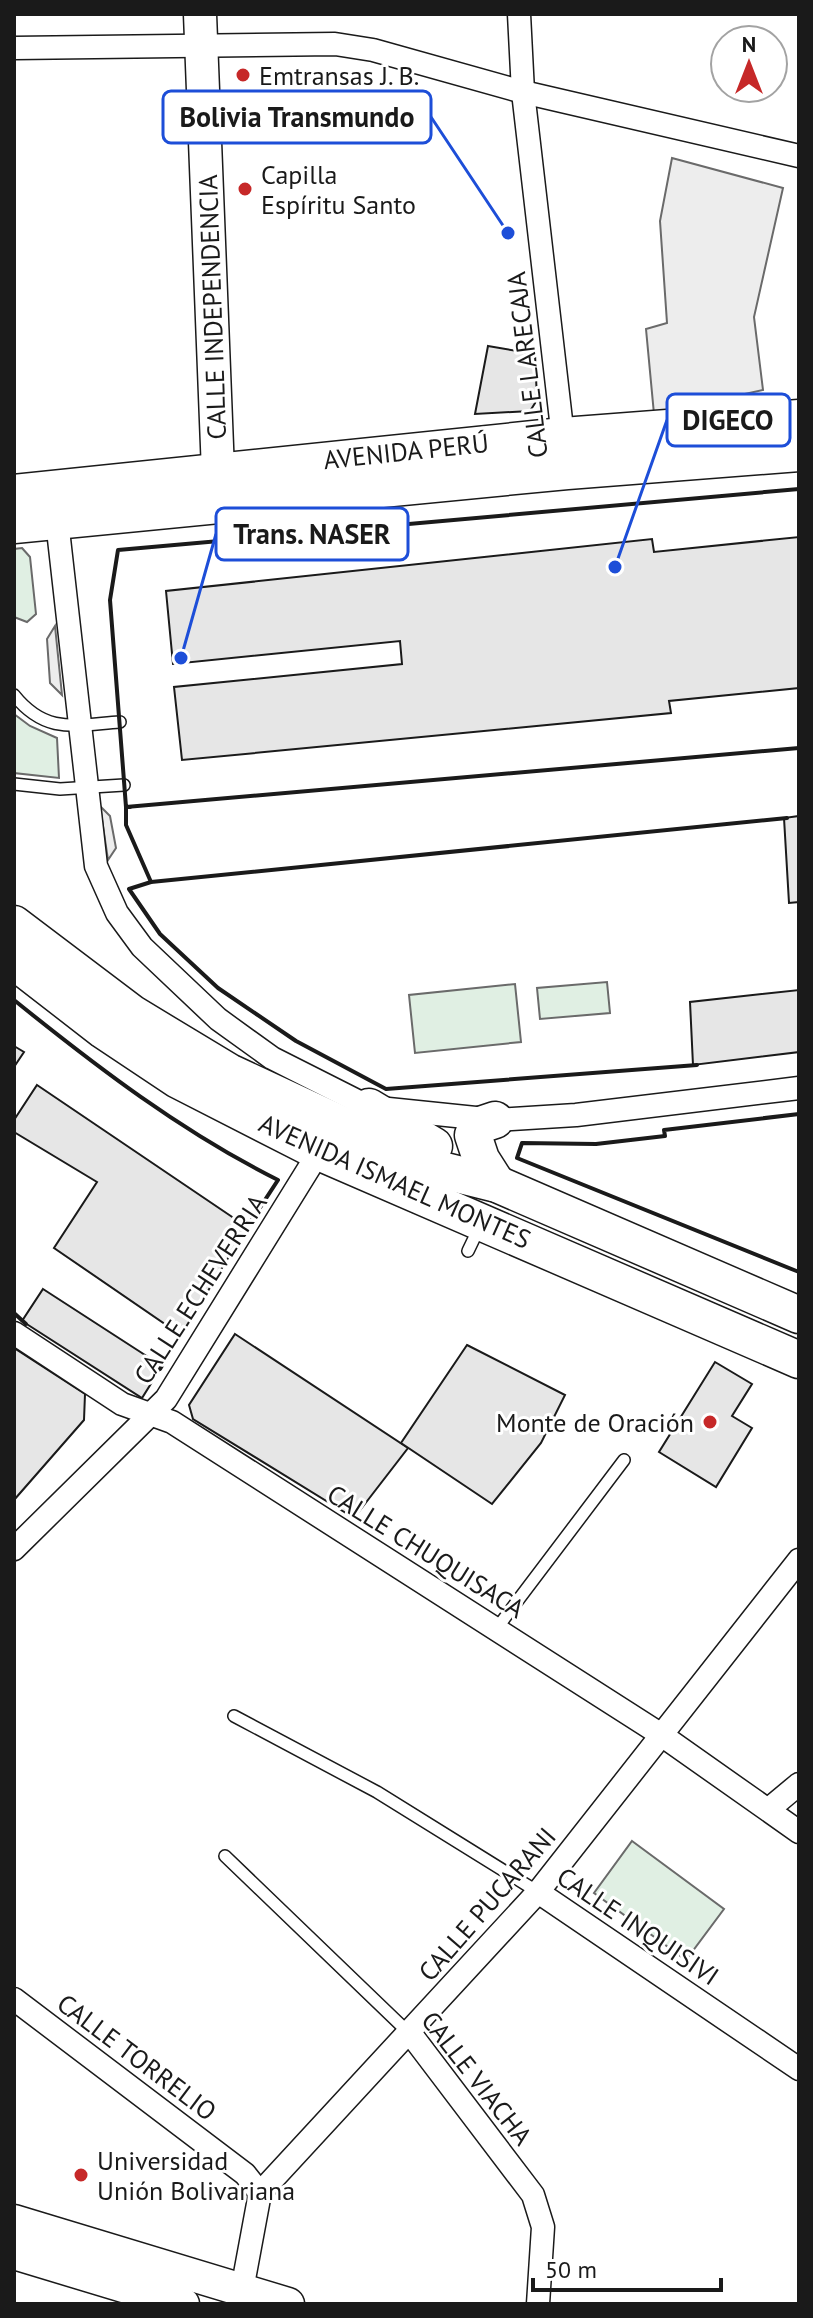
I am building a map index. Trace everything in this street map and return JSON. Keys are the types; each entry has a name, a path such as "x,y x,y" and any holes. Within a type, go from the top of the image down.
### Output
{"main road":[{"name":"AVENIDA PERÚ","path":"14,525 55,505 219,487 563,436 799,418"},
{"name":"AVENIDA PERÚ","path":"219,487 567,471 799,453"},
{"name":"AVENIDA PERÚ","path":"14,493 55,505"},
{"name":"AVENIDA ISMAEL MONTES","path":"14,924 133,1014 229,1072 437,1169 497,1184 799,1315"},
{"name":"AVENIDA ISMAEL MONTES","path":"14,961 103,1030 178,1080 475,1236 799,1360"},
{"path":"369,1107 497,1184"},
{"path":"495,1120 477,1126 473,1135 481,1159 497,1184"},
{"path":"475,1236 497,1184"}],"street":[{"name":"CALLE INDEPENDENCIA","path":"200,14 219,487"},
{"name":"CALLE LARECAJA","path":"519,14 523,92 567,471"},
{"path":"14,48 335,44 373,50 523,92 799,156"},
{"path":"55,505 96,866 117,913 142,947 218,1019 272,1058 369,1107 495,1120 576,1115 799,1088"},
{"name":"CALLE ECHEVERRIA","path":"14,1549 166,1399 319,1152"},
{"name":"CALLE CHUQUISACA","path":"14,1333 122,1404 172,1422 497,1628 660,1734 799,1832"},
{"name":"CALLE PUCARANI","path":"260,2193 538,1892 799,1560"},
{"path":"769,1809 799,1784"},
{"name":"CALLE INQUISIVI","path":"538,1892 799,2069"},
{"name":"CALLE TORRELIO","path":"14,1999 245,2174 260,2193"},
{"name":"CALLE VIACHA","path":"410,2033 533,2195 543,2227 538,2304"},
{"path":"241,2297 260,2193"},
{"path":"14,2221 241,2297 288,2304"},
{"path":"14,2253 183,2304"}],"lane":[{"path":"14,695 45,721 60,727 120,722"},
{"path":"14,784 124,785"},
{"path":"497,1628 624,1460"},
{"name":"CALLE INQUISIVI","path":"234,1716 377,1792 538,1892"},
{"name":"CALLE VIACHA","path":"225,1856 410,2033"}],"green space":[{"path":"22,548 30,557 36,614 27,622 14,617 14,549"},
{"path":"14,714 30,726 57,738 59,778 14,773"},
{"path":"607,982 610,1013 540,1019 537,988"},
{"path":"515,984 521,1042 415,1053 409,995"},
{"path":"632,1841 724,1909 686,1960 594,1893"}],"shaded area":[{"path":"672,158 783,188 754,317 763,390 654,414 646,329 667,323 660,221"},
{"path":"55,626 62,695 50,683 47,639"},
{"path":"100,806 110,816 116,848 108,860"}],"building":[{"path":"488,346 535,354 537,400 530,411 475,414"},
{"path":"799,537 799,688 669,701 671,713 182,760 174,687 402,664 400,641 173,664 166,591 652,539 654,552"},
{"path":"799,816 799,902 789,903 784,818"},
{"path":"799,990 799,1052 693,1065 690,1002"},
{"path":"14,1046 24,1052 14,1067"},
{"path":"37,1085 247,1227 181,1335 54,1248 97,1182 14,1132 14,1120"},
{"path":"43,1289 162,1366 142,1398 22,1321"},
{"path":"235,1334 408,1448 354,1518 193,1419 189,1405"},
{"path":"467,1345 565,1395 541,1443 492,1504 401,1443"},
{"path":"14,1348 85,1394 84,1420 14,1500"},
{"name":"Monte de Oración","path":"715,1362 752,1384 732,1416 752,1428 716,1487 659,1452"}],"wall":[{"path":"799,489 118,550 110,600 126,807 799,748"},
{"path":"130,807 126,807 126,825 151,882"},
{"path":"697,1065 386,1089 296,1041 218,988 160,934 129,889 151,882 787,818"},
{"path":"14,1000 174,1120 278,1180 246,1229"},
{"path":"799,1114 664,1130 665,1136 596,1144 522,1143 517,1158 799,1272"},
{"path":"14,1313 26,1324"},
{"path":"160,1369 183,1332"}],"place":[{"name":"Emtransas J. B.","path":"243,75"},
{"name":"Capilla Espíritu Santo","path":"245,189"},
{"name":"Bolivia Transmundo","path":"508,233"},
{"name":"DIGECO","path":"615,567"},
{"name":"Trans. NASER","path":"181,658"},
{"name":"Monte de Oración","path":"710,1422"},
{"name":"Universidad Unión Bolivariana","path":"81,2175"}]}
